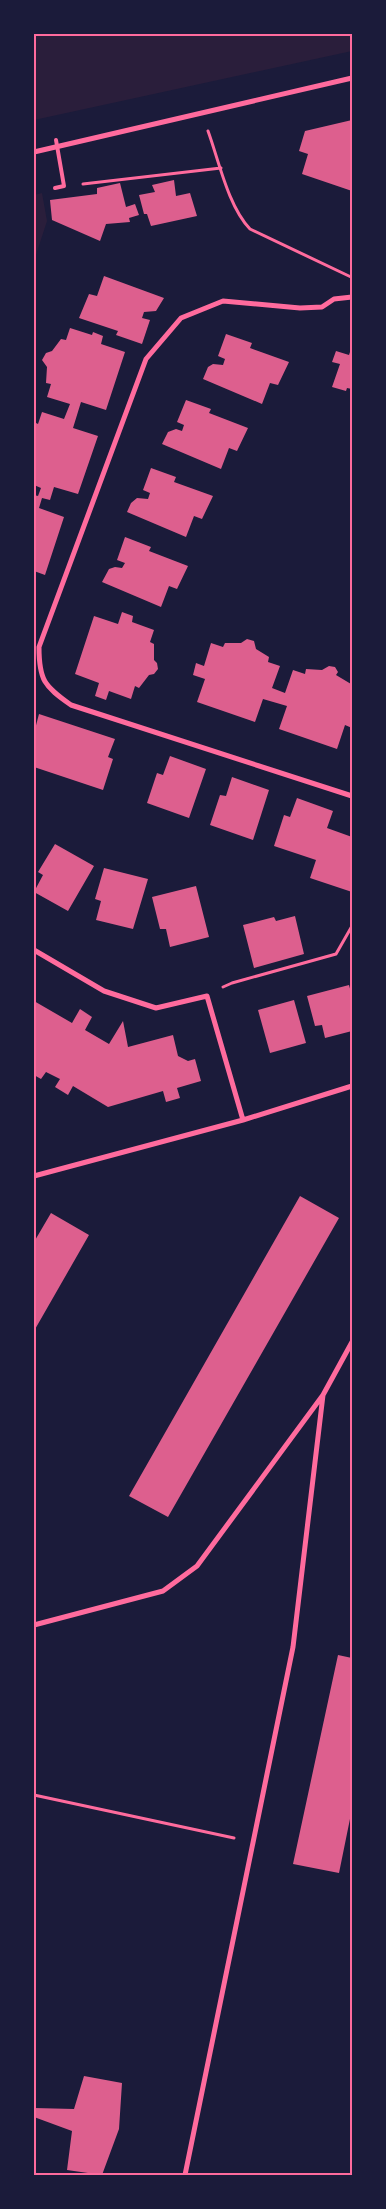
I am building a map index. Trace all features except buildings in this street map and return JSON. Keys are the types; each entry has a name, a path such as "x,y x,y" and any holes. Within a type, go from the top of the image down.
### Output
{"street":[{"path":"34,152 352,78"},
{"path":"352,297 334,299 322,307 300,308 223,301 181,318 146,359 39,647 39,669 51,690 71,705 352,796"},
{"path":"34,950 104,991 156,1008 207,996 243,1120"},
{"path":"34,1176 243,1120 352,1086"},
{"path":"34,1625 162,1591 197,1566 323,1395 352,1342"},
{"path":"185,2175 293,1647 323,1395"}],"lane":[{"path":"55,188 64,186 56,140"}],"path":[{"path":"203,113 221,168 242,220 250,229 352,278"},
{"path":"64,186 162,173 221,168"},
{"path":"207,996 232,982 336,954 352,926"},
{"path":"34,1794 254,1843"}],"shaded area":[{"path":"34,34 352,34 352,51 34,120"},
{"path":"42,193 47,221 34,261 34,195"}]}
